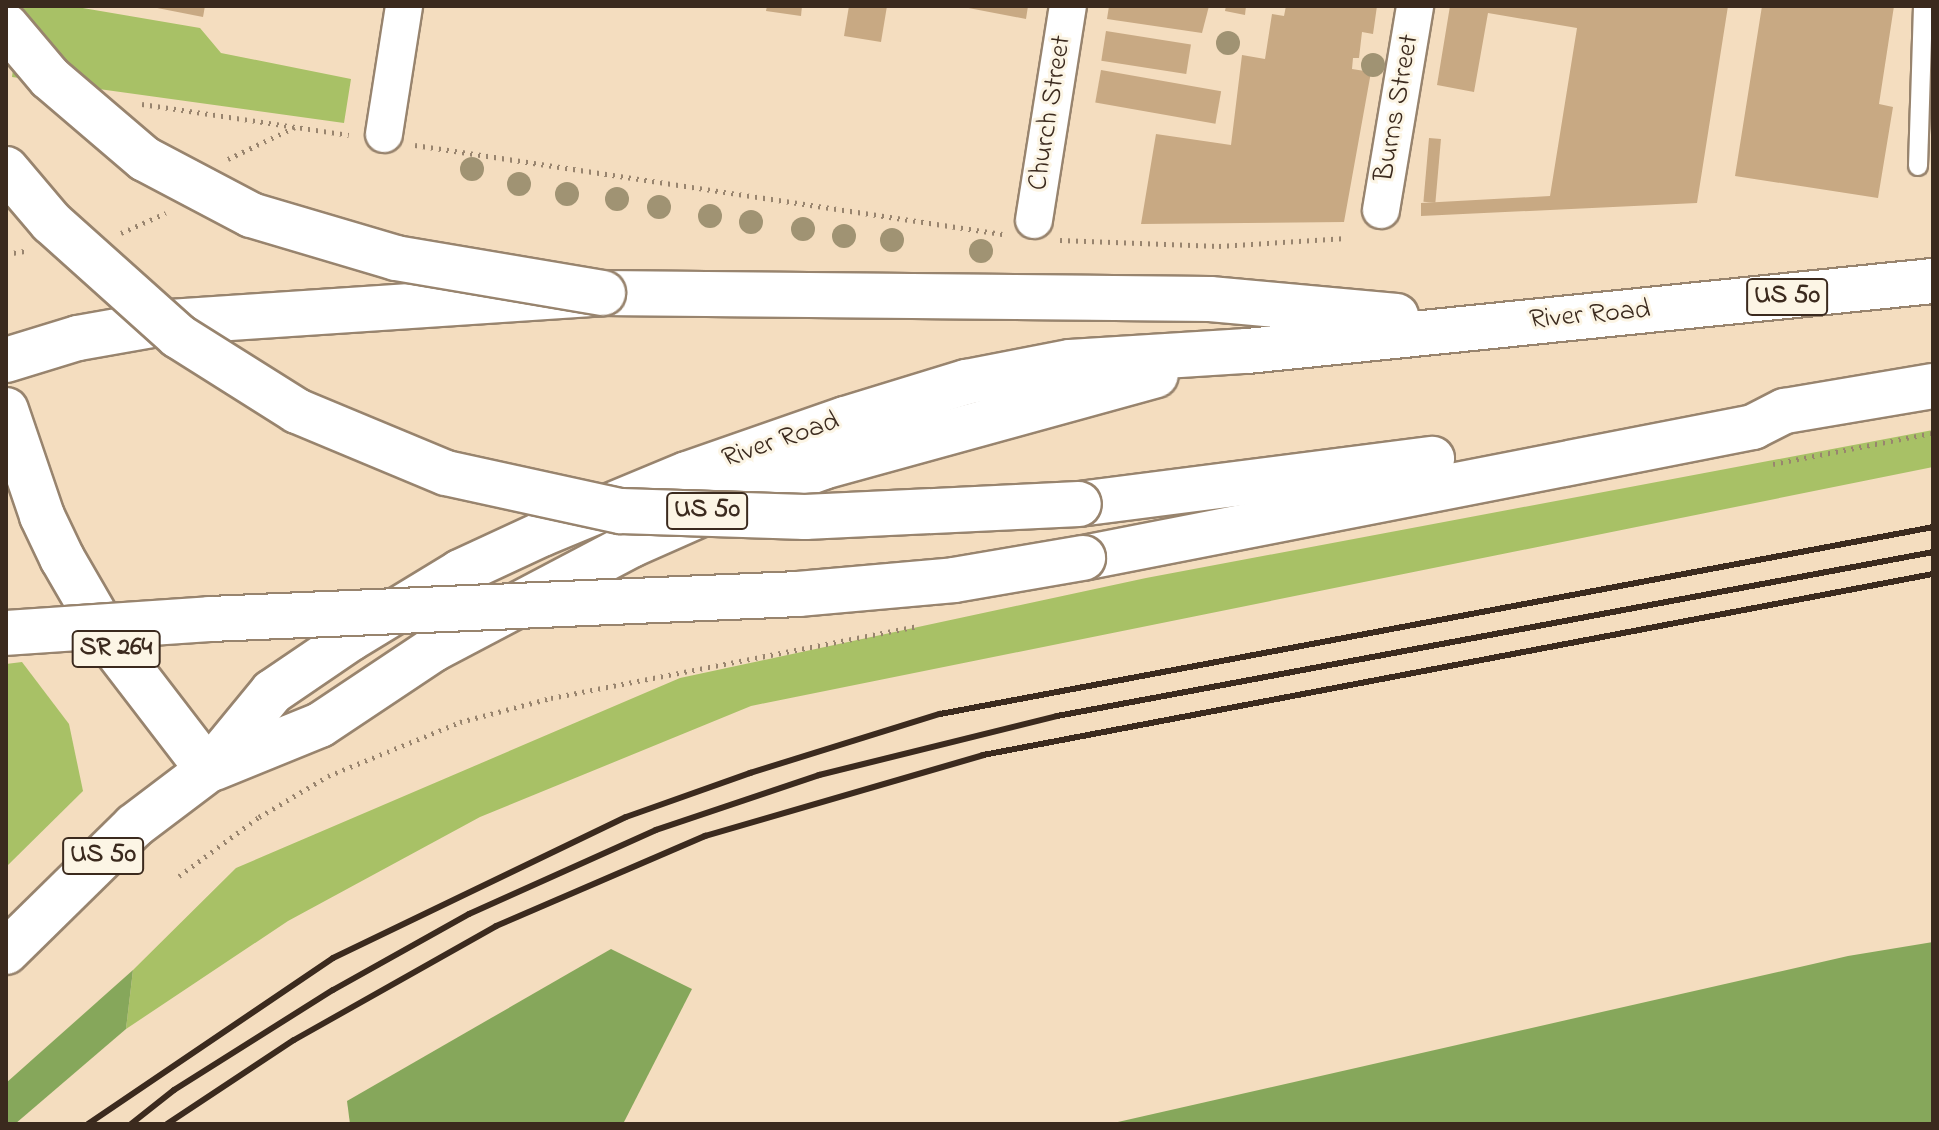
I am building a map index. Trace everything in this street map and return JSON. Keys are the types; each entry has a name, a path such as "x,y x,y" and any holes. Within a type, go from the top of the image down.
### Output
{"main road":[{"path":"6,26 50,78 145,159 251,215 396,258 603,293"},
{"path":"6,169 51,222 178,336 297,411 446,473 621,511 729,517 1079,504 1383,468 1700,412 1756,406 1785,411"},
{"name":"River Road","path":"6,952 134,826 208,770 272,692 350,639 460,572 687,474 845,419 1025,368 1247,351 1933,281"},
{"path":"6,360 78,338 169,322 603,293 1210,299 1494,324"},
{"path":"6,633 210,619 798,594 954,580 1083,558 1753,427 1785,411 1933,386"},
{"name":"SR 264","path":"6,410 42,516 62,558 113,646 208,770"}],"street":[{"path":"385,138 404,6"},
{"name":"Church Street","path":"1032,232 1068,6"},
{"name":"Burns Street","path":"1381,210 1415,6"}],"lane":[{"path":"1918,166 1923,6"}],"path":[{"path":"128,102 1032,232 1219,246 1347,238"},
{"path":"1763,466 1933,433"},
{"path":"179,876 259,817 328,776 460,722 595,689 935,623"}],"green space":[{"path":"21,6 71,6 200,28 221,53 351,79 344,123 12,77"},
{"path":"1933,430 1933,467 751,706 480,817 288,921 126,1029 133,970 236,868 680,678 1146,578"},
{"path":"22,662 69,724 83,791 6,867 6,664"},
{"path":"1933,942 1933,1124 1109,1124 1848,956"},
{"path":"611,949 692,989 623,1124 350,1124 347,1101"},
{"path":"133,970 126,1029 15,1124 6,1124 6,1083"}],"building":[{"path":"147,6 205,6 203,17"},
{"path":"767,6 802,6 801,16 766,11"},
{"path":"849,6 887,6 881,42 844,36"},
{"path":"958,6 1028,6 1026,19"},
{"path":"1109,6 1209,6 1202,33 1107,19"},
{"path":"1226,6 1246,6 1245,15 1225,11"},
{"path":"1286,6 1377,6 1373,34 1362,32 1359,58 1353,58 1352,69 1371,72 1344,222 1141,224 1156,134 1231,145 1242,55 1265,59 1272,14 1284,16"},
{"path":"1450,6 1728,6 1697,203 1421,216 1421,203 1550,196 1577,28 1488,13 1474,92 1437,85"},
{"path":"1762,6 1894,6 1879,104 1893,107 1878,198 1735,176"},
{"path":"1106,31 1191,44 1186,74 1101,61"},
{"path":"1101,70 1221,91 1215,124 1095,102"},
{"path":"1429,138 1441,139 1435,203 1423,202"}],"railway":[{"path":"88,1124 333,958 626,817 750,773 940,714 1933,527"},
{"path":"131,1124 174,1090 333,990 469,914 656,830 819,775 1057,716 1933,552"},
{"path":"167,1124 294,1040 496,926 705,836 983,755 1933,574"}]}
